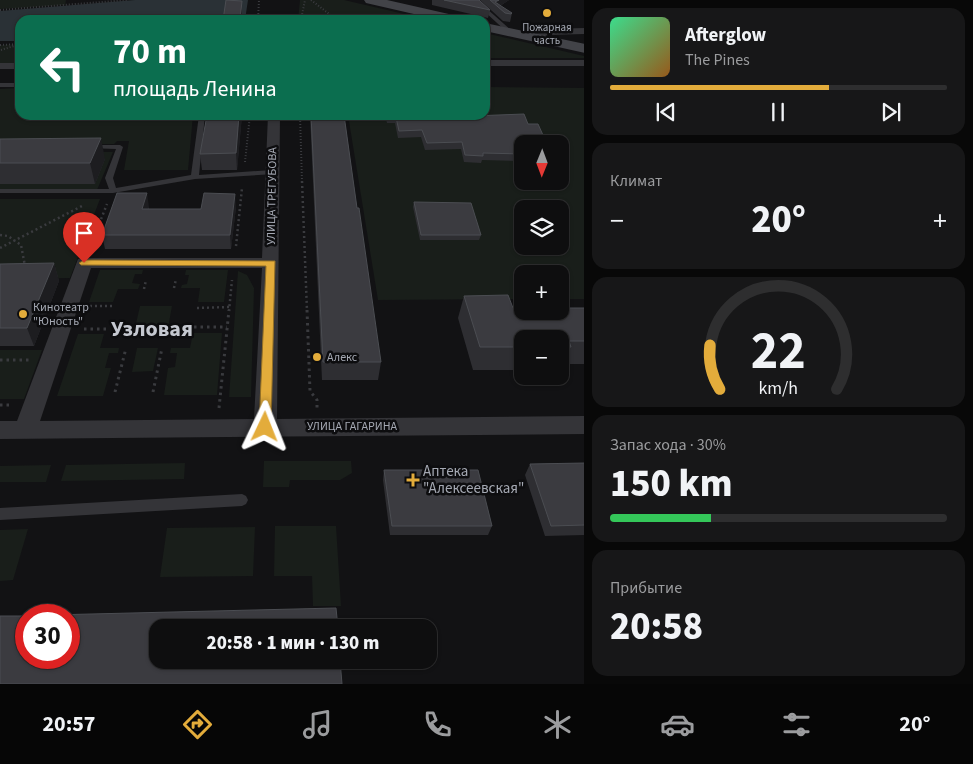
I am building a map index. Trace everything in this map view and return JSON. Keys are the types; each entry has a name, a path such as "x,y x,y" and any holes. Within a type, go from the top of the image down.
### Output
{"main road":[{"path":"370,0 435,15"},
{"path":"490,28 584,49"}],"street":[{"path":"530,36 548,32 584,31"},
{"path":"490,63 584,63"},
{"path":"0,66 15,66"},
{"name":"УЛИЦА ТРЕГУБОВА","path":"265,427 274,120"},
{"path":"25,430 84,263 271,263"},
{"name":"УЛИЦА ГАГАРИНА","path":"0,430 584,425"}],"lane":[{"path":"474,0 511,33"},
{"path":"0,85 15,85"},
{"path":"195,177 201,120"},
{"path":"77,147 120,147 109,178 113,191"},
{"path":"0,191 113,191 195,177 272,172"},
{"path":"0,514 242,500"}],"path":[{"path":"65,5 66,0"},
{"path":"0,10 127,0"},
{"path":"258,15 259,0"},
{"path":"302,15 305,0"},
{"path":"311,0 330,15"},
{"path":"0,45 15,44"},
{"path":"0,50 15,46"},
{"path":"300,120 310,391 316,400 319,426"},
{"path":"0,248 113,191"},
{"path":"84,263 113,191"},
{"path":"0,235 16,240 21,245 24,270"},
{"path":"197,308 230,307"},
{"path":"194,327 227,327"},
{"path":"115,392 126,348"},
{"path":"153,392 162,348"},
{"path":"0,360 49,359"}],"shaded area":[{"path":"0,0 66,0 65,5 0,9"},
{"path":"135,0 248,0 246,15 15,15 15,41 0,41 0,11"},
{"path":"300,0 344,0 408,15 298,15"},
{"path":"490,34 584,56 584,58 490,58"},
{"path":"15,44 15,65 0,65 0,45"},
{"path":"490,87 584,88 584,299 569,299 569,265 514,265 514,299 378,300 349,120 490,120"},
{"path":"15,88 15,120 193,120 188,170 124,170 129,141 117,141 114,144 0,145 0,89"},
{"path":"0,152 113,152 97,190 0,190"},
{"path":"0,199 100,199 70,278 0,279"},
{"path":"100,270 143,270 142,274 135,274 132,283 140,284 138,289 118,289 113,302 89,302"},
{"path":"186,270 228,270 224,302 198,302 200,288 181,288 182,285 187,284 189,275 185,275"},
{"path":"238,271 247,275 254,288 251,397 229,397"},
{"path":"140,306 172,306 168,328 135,328"},
{"path":"193,333 222,333 217,395 164,395 168,368 175,367 177,353 170,353 171,348 190,348"},
{"path":"78,334 104,334 100,348 119,348 118,353 109,353 105,368 111,368 103,396 57,396"},
{"path":"137,348 158,348 153,371 132,372"},
{"path":"0,350 42,350 24,399 0,399"},
{"path":"264,461 351,461 352,473 340,480 290,480 289,487 263,487"},
{"path":"185,463 184,479 61,481 66,465"},
{"path":"51,465 46,482 0,482 0,466"},
{"path":"275,526 336,526 341,606 313,606 312,576 274,576"},
{"path":"255,527 253,576 160,577 167,528"},
{"path":"28,529 13,580 0,581 0,530"}],"building":[{"path":"226,0 242,1 241,15 224,15"},
{"path":"444,0 479,0 490,10"},
{"path":"490,0 499,0 495,2 512,13 505,13"},
{"path":"524,114 528,124 538,124 543,135 514,135 514,154 483,153 483,156 465,155 462,142 427,143 422,130 399,131 397,120 490,120 490,115"},
{"path":"206,120 239,120 236,153 200,154"},
{"path":"311,120 345,120 381,362 323,362"},
{"path":"101,138 90,163 0,163 0,139"},
{"path":"117,193 147,193 142,209 201,209 204,193 235,194 230,235 102,235"},
{"path":"414,202 471,203 481,235 421,235"},
{"path":"54,263 27,328 0,328 0,264"},
{"path":"508,295 514,308 514,320 569,320 569,308 584,308 584,341 569,341 569,330 514,330 514,347 480,347 464,296"},
{"path":"584,463 584,525 551,526 530,464"},
{"path":"384,470 478,470 492,526 392,526"},
{"path":"336,608 337,619 149,619 149,669 341,669 342,684 0,684 0,616 15,616 15,669 80,669 80,614"}],"place":[{"name":"Пожарная часть","path":"547,13"},
{"name":"Кинотеатр \"Юность\"","path":"23,314"},
{"name":"Алекс","path":"317,357"},
{"name":"Аптека \"Алексеевская\"","path":"413,480"}],"district":[{"name":"Узловая","path":"152,329"}],"route":[{"path":"84,263 271,263 265,427"}]}
